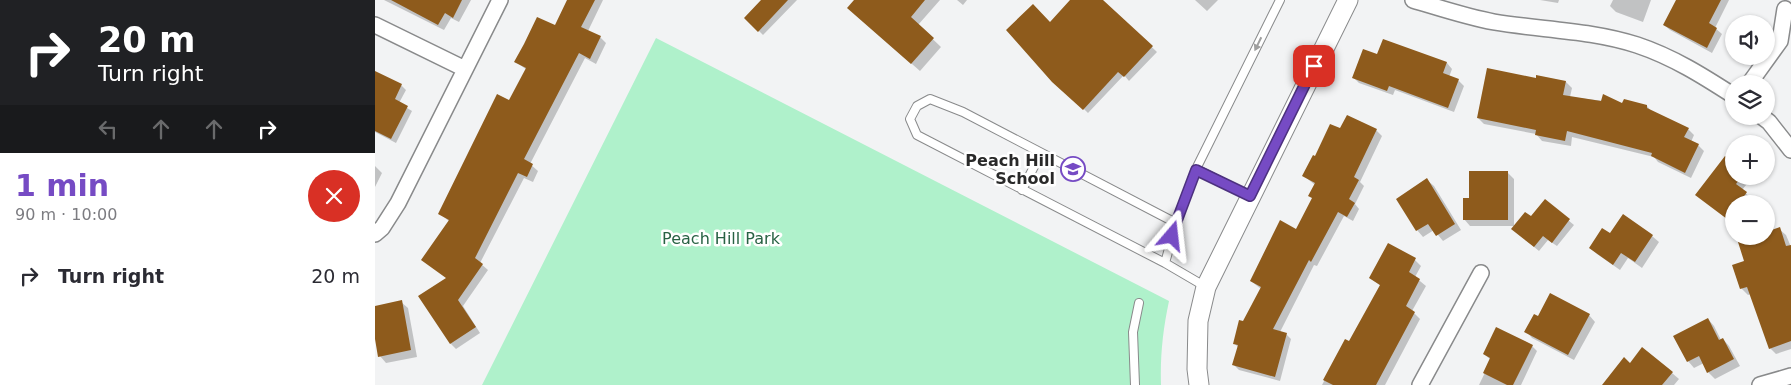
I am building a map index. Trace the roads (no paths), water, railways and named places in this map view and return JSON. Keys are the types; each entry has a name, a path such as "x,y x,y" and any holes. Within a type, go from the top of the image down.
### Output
{"street":[{"path":"375,234 382,228 398,203 500,0"},
{"path":"1199,385 1197,321 1206,287 1348,0"},
{"path":"1413,0 1466,16 1495,22 1597,36 1636,45 1692,68 1725,90"},
{"path":"1755,75 1780,41 1785,9"},
{"path":"375,25 465,69"},
{"path":"1771,125 1791,150"},
{"path":"1420,385 1481,273"},
{"path":"1760,385 1791,376"}],"lane":[{"path":"1165,263 1176,223 1196,170 1280,0"},
{"path":"1176,223 963,112 930,100 917,106 910,119 917,135 1165,263 1206,287"},
{"path":"1022,190 1041,153"},
{"path":"1196,170 1250,196"},
{"path":"1135,385 1133,332 1139,303"}],"place":[{"name":"Peach Hill School","path":"1073,169"}],"park label":[{"name":"Peach Hill Park","path":"721,238"}]}
